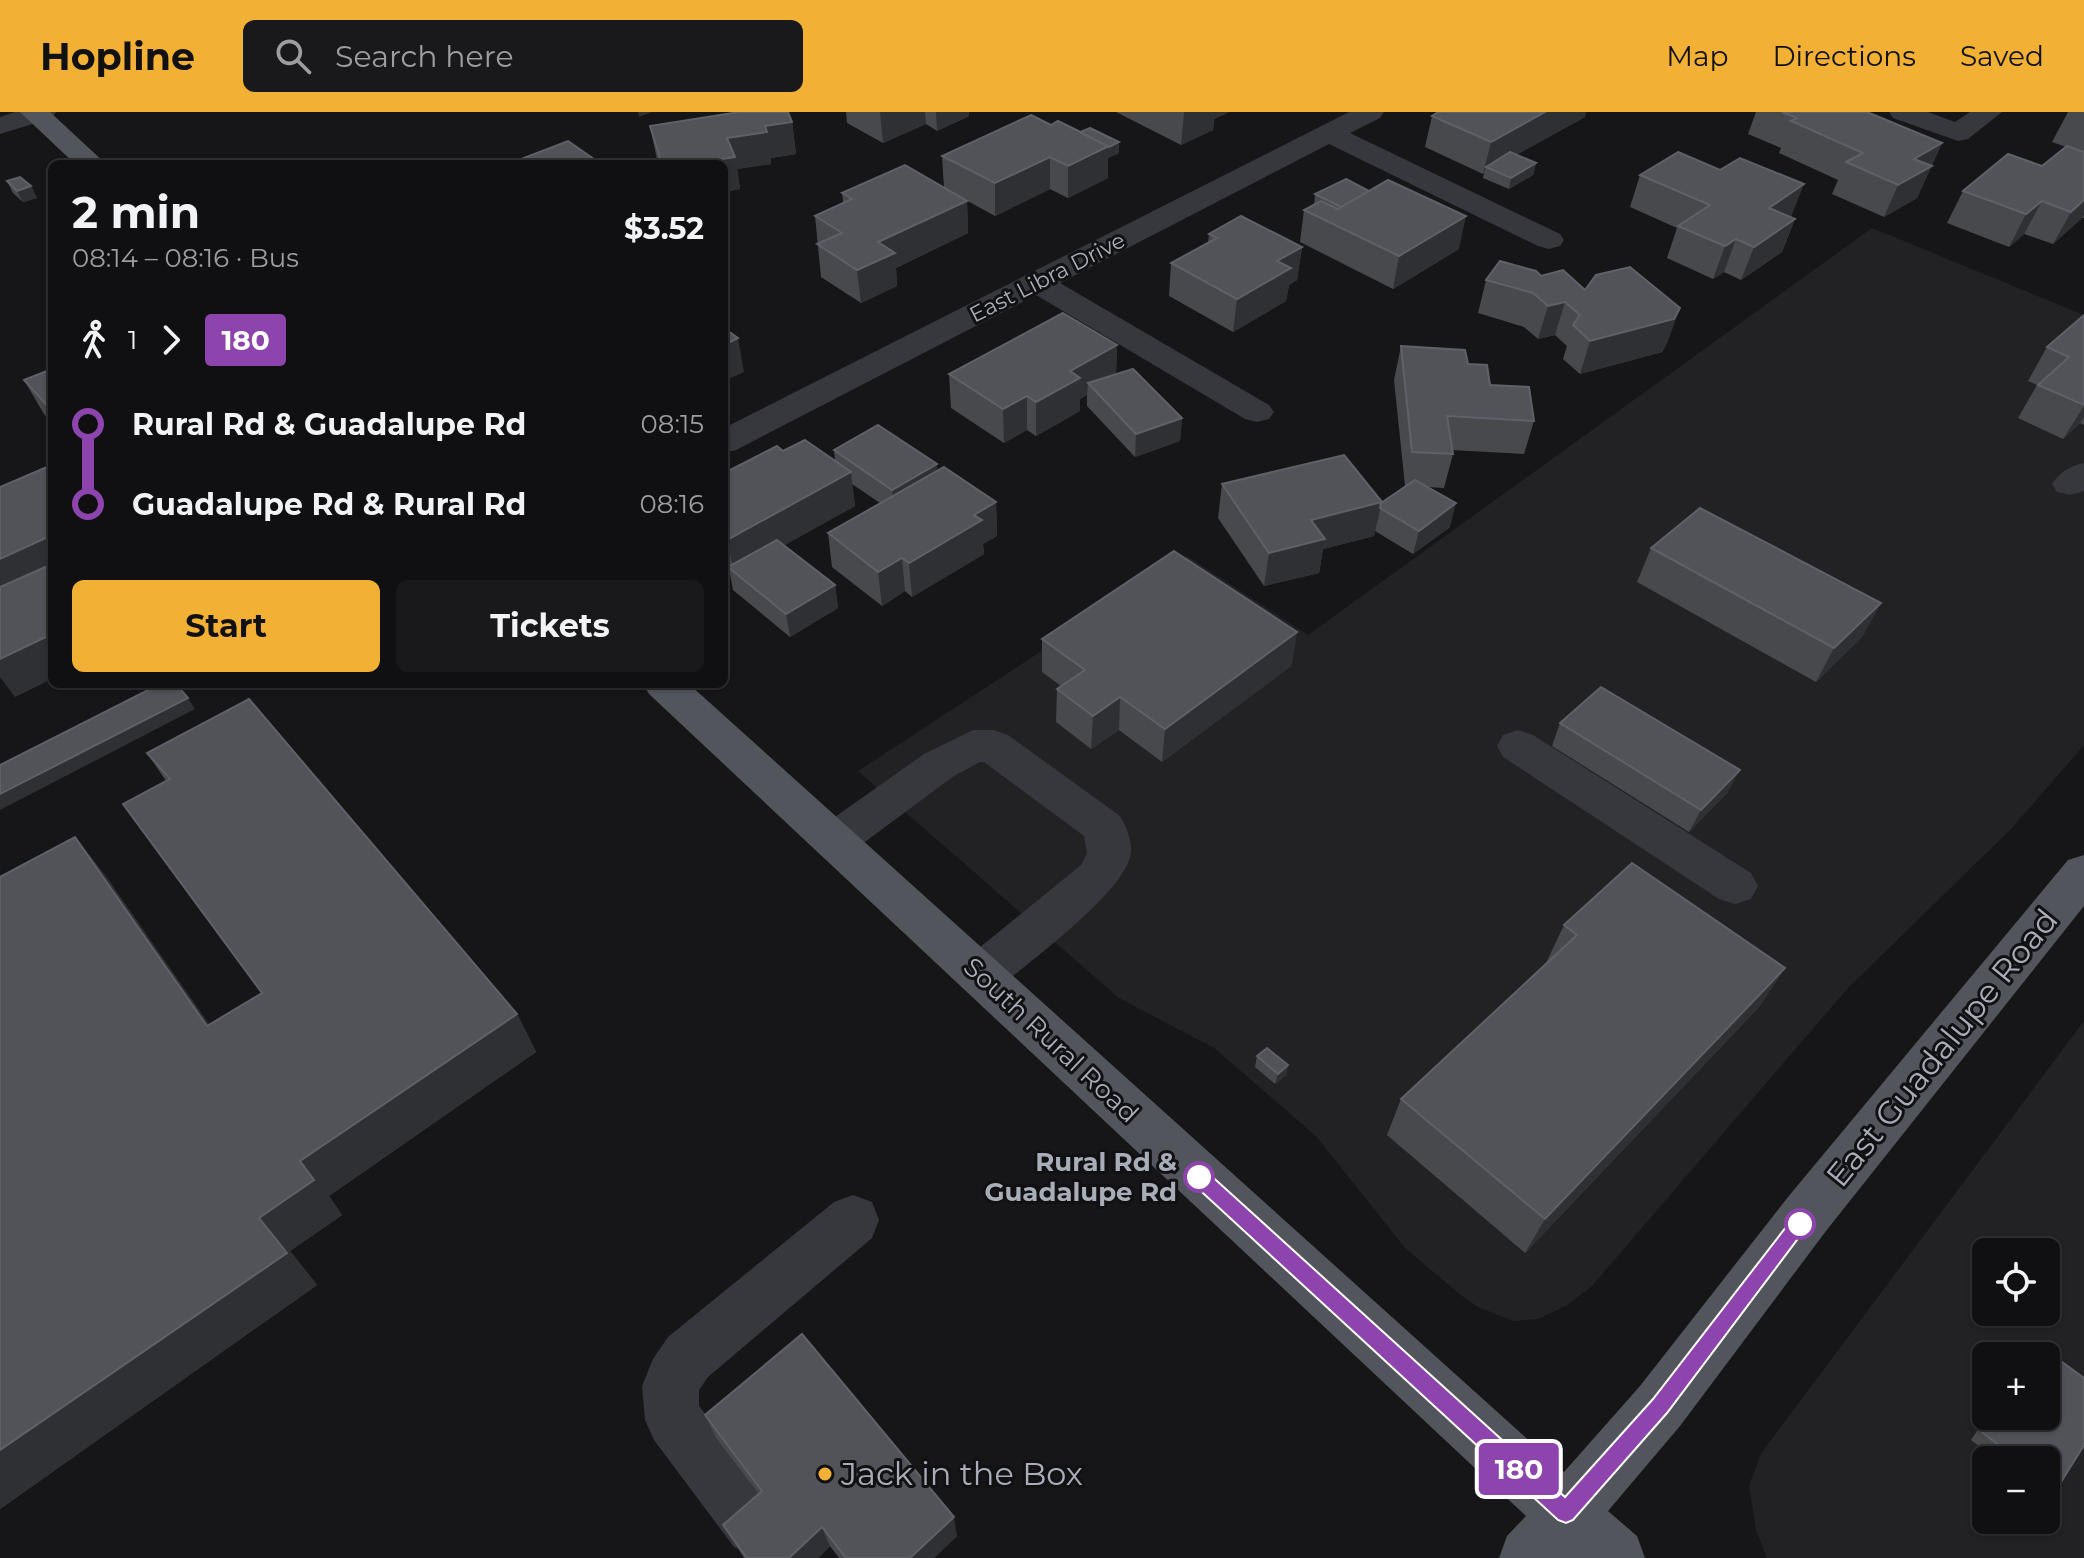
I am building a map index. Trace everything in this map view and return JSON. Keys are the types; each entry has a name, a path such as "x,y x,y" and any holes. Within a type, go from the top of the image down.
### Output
{"main road":[{"path":"38,113 88,160"},
{"name":"South Rural Road","path":"667,688 1615,1558"},
{"name":"East Guadalupe Road","path":"1529,1558 1660,1406 1807,1214 2084,873"}],"street":[{"name":"East Libra Drive","path":"728,440 1370,112"},
{"path":"1903,112 1958,133 1988,112"},
{"path":"0,126 38,113"},
{"path":"1329,133 1549,240"},
{"path":"1037,282 1257,412"},
{"path":"834,841 939,765 973,746 993,746 1105,828 1109,853 1097,877 980,975"},
{"path":"1518,746 1735,886"},
{"path":"755,1526 674,1420 668,1401 673,1377 688,1357 853,1220"}],"shaded area":[{"path":"1872,228 2084,315 2084,745 2012,828 1847,989 1592,1286 1566,1306 1538,1319 1513,1321 1478,1307 1405,1248 1316,1136 1214,1048 1119,998 858,771 1187,556 1308,635"},
{"path":"2084,1021 2084,1558 1767,1558 1756,1530 1749,1485 1762,1452"}],"building":[{"path":"739,112 788,112 792,122 765,126 767,132 727,138 735,157 716,160 661,160 650,126"},
{"path":"1438,112 1545,112 1491,142 1432,116"},
{"path":"1782,112 1867,112 1942,143 1914,159 1932,166 1898,185 1846,162 1863,153 1791,121 1797,118"},
{"path":"1031,115 1051,125 1058,121 1109,146 1068,166 1050,157 995,183 942,156"},
{"path":"1090,128 1119,142 1109,147 1080,132"},
{"path":"568,141 595,160 518,160"},
{"path":"2067,146 2084,152 2084,200 2071,212 2042,201 2026,214 1963,191 2008,154 2042,166"},
{"path":"1510,152 1536,163 1511,178 1486,167"},
{"path":"1678,152 1720,170 1740,158 1804,184 1769,208 1795,219 1754,247 1736,239 1725,246 1678,226 1710,205 1640,175"},
{"path":"905,165 967,201 878,242 895,253 857,270 817,244 842,233 815,216 852,199 842,193"},
{"path":"20,177 31,186 17,191 7,181"},
{"path":"1346,179 1369,191 1341,207 1315,194"},
{"path":"1388,180 1466,216 1399,256 1304,210 1321,201 1338,209"},
{"path":"1241,216 1302,247 1277,261 1291,268 1237,299 1171,263 1217,238 1209,234"},
{"path":"1500,261 1536,271 1541,276 1563,270 1585,290 1596,275 1630,267 1680,308 1674,319 1590,341 1573,325 1580,315 1565,302 1548,306 1533,293 1486,280"},
{"path":"1063,313 1117,345 1070,371 1080,378 1036,402 1027,396 1003,409 949,374"},
{"path":"2084,315 2084,405 2038,385 2069,357 2047,347"},
{"path":"728,331 738,338 728,343"},
{"path":"1401,346 1465,350 1468,364 1487,365 1490,385 1529,387 1534,421 1447,416 1453,454 1412,452"},
{"path":"1133,369 1182,418 1136,434 1088,383"},
{"path":"48,371 48,407 24,380"},
{"path":"878,425 937,464 892,490 834,450"},
{"path":"805,440 851,472 728,539 728,471 777,446 783,451"},
{"path":"1344,455 1382,502 1311,520 1325,539 1269,553 1222,484"},
{"path":"944,467 996,502 974,515 982,520 909,563 902,558 878,572 828,533"},
{"path":"48,468 48,537 0,559 0,487"},
{"path":"1415,480 1456,503 1419,531 1380,508 1381,503"},
{"path":"1700,508 1881,603 1834,648 1651,548"},
{"path":"777,540 835,585 786,614 728,567"},
{"path":"1174,551 1297,632 1165,729 1120,697 1093,716 1057,689 1085,670 1042,639"},
{"path":"48,566 48,636 0,659 0,587"},
{"path":"1601,687 1740,770 1701,810 1560,723"},
{"path":"152,688 179,688 188,698 0,794 0,765"},
{"path":"249,699 517,1014 300,1161 314,1180 259,1218 287,1253 0,1450 0,877 75,837 207,1026 262,993 123,804 170,779 147,753"},
{"path":"1632,863 1785,968 1545,1219 1401,1099 1577,935 1564,925"},
{"path":"1267,1048 1288,1065 1278,1074 1257,1056"},
{"name":"Jack in the Box","path":"802,1334 954,1517 910,1558 846,1558 822,1527 789,1558 747,1558 723,1525 762,1491 705,1415"},
{"path":"2060,1361 2084,1378 2084,1445 2060,1484 2060,1446 2000,1446 1982,1432 2060,1430"}],"bus line":[{"name":"180","path":"1199,1177 1566,1512 1660,1406 1800,1224"}],"place":[{"name":"Rural Rd & Guadalupe Rd","path":"1199,1177"},
{"name":"Jack in the Box","path":"825,1474"}]}
